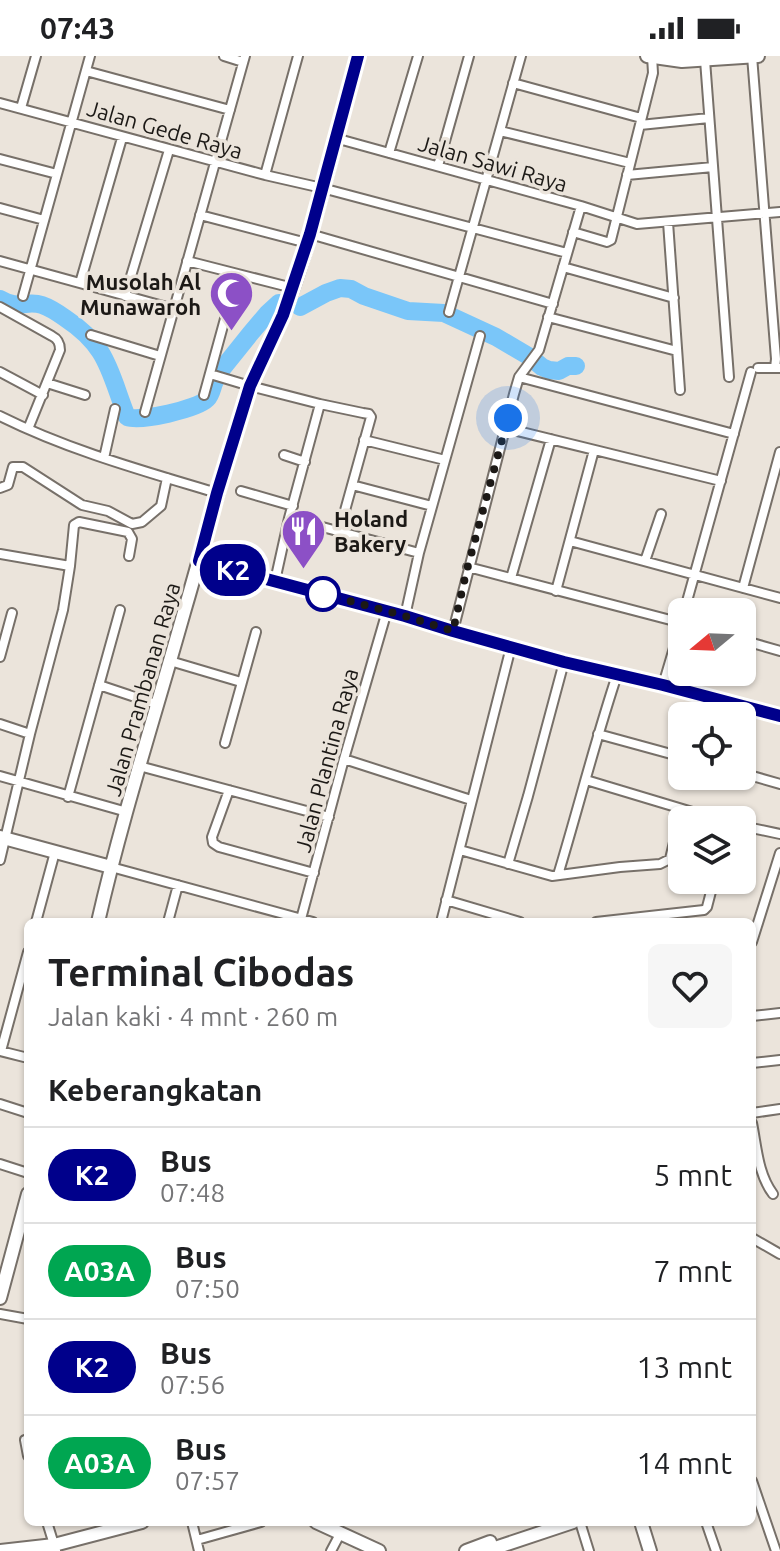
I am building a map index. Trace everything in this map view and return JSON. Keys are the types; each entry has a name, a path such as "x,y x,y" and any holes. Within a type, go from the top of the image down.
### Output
{"street":[{"path":"21,108 36,56"},
{"path":"23,296 90,56"},
{"path":"145,412 244,59 224,56"},
{"path":"265,175 298,56"},
{"name":"Jalan Prambanan Raya","path":"99,918 217,493 250,386 291,292 358,56"},
{"path":"389,153 418,56"},
{"path":"438,166 469,56"},
{"path":"449,312 521,56"},
{"path":"573,232 611,240 653,73 651,56 672,60 755,56 776,365 755,370 688,598"},
{"path":"705,60 729,377"},
{"path":"86,71 230,110"},
{"path":"513,83 640,122 709,118"},
{"name":"Jalan Gede Raya","path":"0,103 122,138 567,253"},
{"path":"500,131 630,163"},
{"path":"80,283 122,138"},
{"name":"Jalan Sawi Raya","path":"335,138 633,223 668,222"},
{"path":"125,296 169,150"},
{"path":"0,159 57,174"},
{"path":"627,175 713,167"},
{"path":"453,631 505,428 522,374 539,350 581,206"},
{"path":"0,208 44,220"},
{"path":"680,390 668,222 780,212"},
{"path":"200,215 308,238 553,304"},
{"path":"0,261 174,309"},
{"path":"187,261 291,292"},
{"path":"563,267 674,298"},
{"path":"204,395 237,275"},
{"path":"0,307 58,341 60,350 28,429"},
{"path":"548,317 677,351"},
{"path":"91,335 160,356"},
{"path":"405,616 419,553 480,336"},
{"path":"0,372 43,395"},
{"path":"210,374 369,414 371,420 339,532"},
{"path":"522,374 734,434"},
{"path":"47,383 85,395"},
{"path":"275,581 320,404"},
{"path":"104,458 115,409"},
{"path":"0,416 104,458 217,493"},
{"path":"505,428 721,481"},
{"path":"511,578 551,439"},
{"path":"364,440 445,460"},
{"path":"556,591 594,450"},
{"path":"743,588 780,452"},
{"path":"284,455 305,462"},
{"path":"0,488 8,485 13,467 23,467 82,505 108,511 137,524 161,506 167,478"},
{"path":"352,485 432,506"},
{"path":"241,491 293,506"},
{"path":"645,561 661,514"},
{"path":"289,518 419,553"},
{"path":"0,860 3,838 63,610 75,524 128,532 132,539 129,556"},
{"path":"570,541 780,598"},
{"path":"0,554 70,566"},
{"path":"199,561 564,662 780,716"},
{"path":"468,567 668,619"},
{"path":"68,797 120,610"},
{"name":"Jalan Plantina Raya","path":"301,918 387,611"},
{"path":"0,657 12,613"},
{"path":"225,743 256,632"},
{"path":"756,644 780,651"},
{"path":"442,918 511,647"},
{"path":"170,661 241,682"},
{"path":"508,864 564,662"},
{"path":"663,685 668,668"},
{"path":"558,875 617,675"},
{"path":"99,685 156,704"},
{"path":"0,724 30,734"},
{"path":"598,734 668,753"},
{"path":"344,759 471,800"},
{"path":"139,766 329,817"},
{"path":"0,776 127,812"},
{"path":"756,777 780,784"},
{"path":"586,780 672,806"},
{"path":"229,790 212,837 215,846 314,873"},
{"path":"756,829 780,834"},
{"path":"3,838 297,918"},
{"path":"460,850 548,876 668,861"},
{"path":"37,918 55,852"},
{"path":"756,932 775,885 780,853"},
{"path":"169,918 178,885"},
{"path":"643,918 704,910 710,894"},
{"path":"446,900 507,918"},
{"path":"24,966 0,1051 24,1057"},
{"path":"756,1016 780,1013"},
{"path":"756,1063 780,1060"},
{"path":"0,1104 24,1112"},
{"path":"756,1112 780,1109"},
{"path":"756,1145 761,1172 773,1194"},
{"path":"0,1164 24,1172"},
{"path":"0,1298 24,1209"},
{"path":"756,1240 780,1254"},
{"path":"0,1314 24,1318"},
{"path":"756,1493 776,1551"},
{"path":"48,1526 55,1548"},
{"path":"0,1551 55,1548 129,1526"},
{"path":"193,1526 199,1551"},
{"path":"197,1540 247,1526"},
{"path":"326,1526 379,1551"},
{"path":"480,1550 537,1526"},
{"path":"480,1550 560,1526"},
{"path":"581,1526 589,1551"},
{"path":"642,1526 650,1551"},
{"path":"707,1526 716,1551"},
{"path":"331,1551 340,1534"}],"waterway":[{"path":"300,307 340,288 351,289 408,311 444,313 496,337 549,370 559,371 576,366"},
{"path":"0,299 12,304 45,306 91,339 106,362 127,417 156,416 192,407 207,399 215,381"},
{"path":"218,374 279,303"}],"bus line":[{"name":"K2","path":"358,56 293,288 250,386 199,561 564,662 780,716"}],"place":[{"name":"Musolah Al Munawaroh","path":"232,333"},
{"name":"Holand Bakery","path":"303,570"}],"route":[{"path":"323,594 316,592 453,631 508,418"}]}
